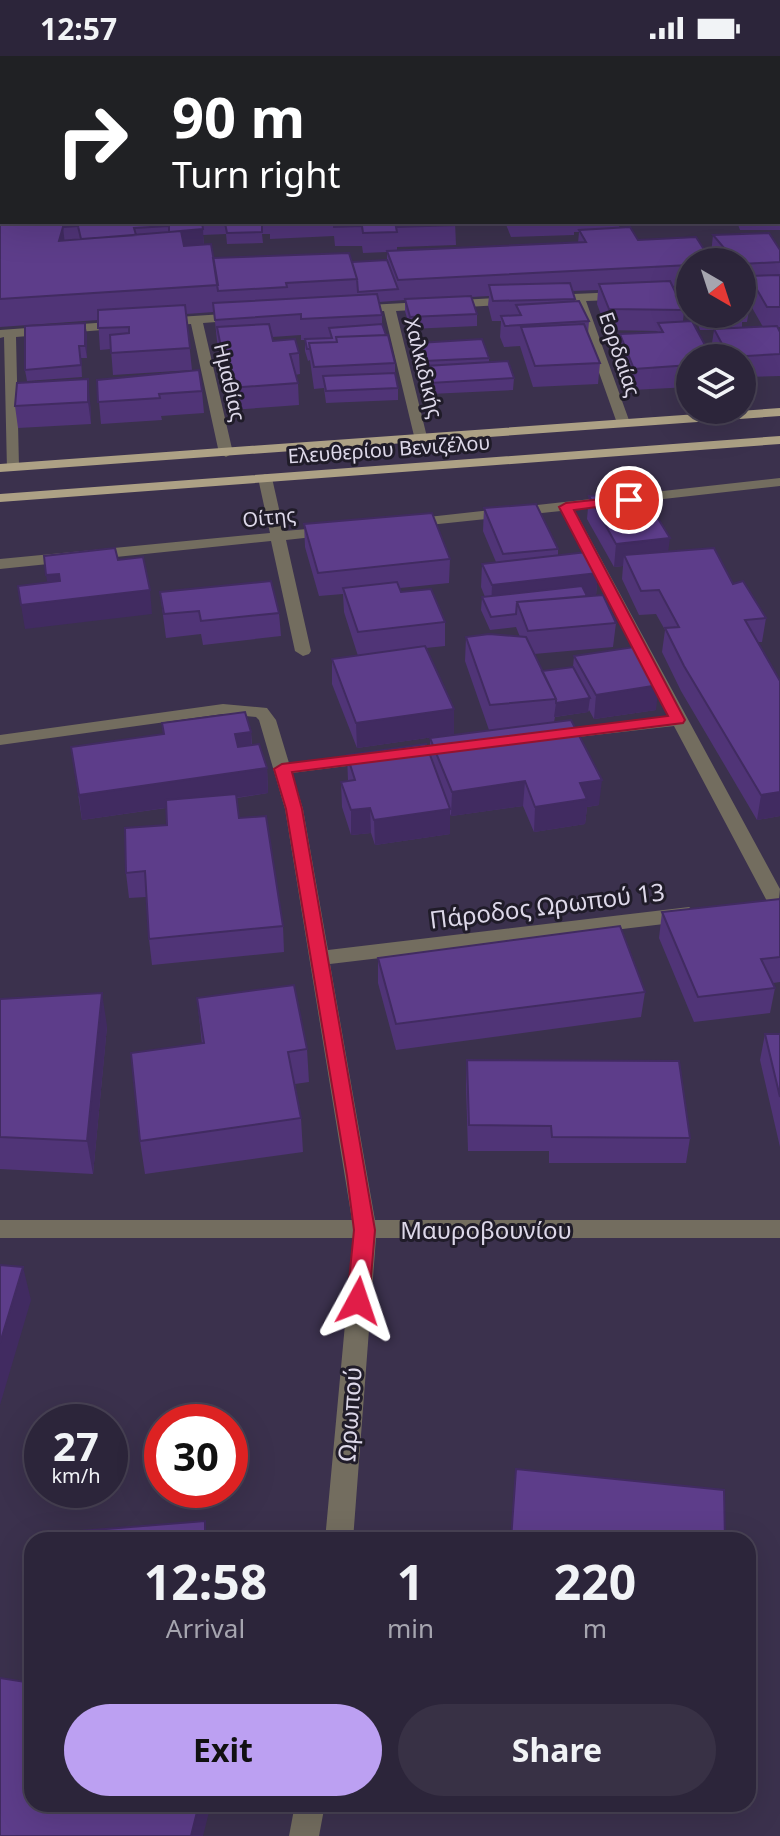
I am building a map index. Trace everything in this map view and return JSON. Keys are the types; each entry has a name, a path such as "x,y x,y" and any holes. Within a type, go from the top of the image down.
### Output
{"main road":[{"name":"Ελευθερίου Βενιζέλου","path":"6,468 780,412"},
{"name":"Ελευθερίου Βενιζέλου","path":"0,498 780,440"}],"street":[{"path":"756,290 780,289"},
{"path":"339,310 676,294"},
{"name":"Εορδαίας","path":"579,298 623,423"},
{"name":"Χαλκιδικής","path":"389,307 420,437"},
{"path":"149,323 253,316"},
{"name":"Ημαθίας","path":"196,320 226,453"},
{"path":"6,468 5,334 134,324"},
{"path":"265,478 303,651"},
{"path":"399,524 780,482"},
{"path":"566,507 773,904"},
{"name":"Οίτης","path":"0,564 353,529"},
{"name":"Ωρωπού","path":"0,740 223,709 252,709 261,712 267,720 294,809 365,1230 340,1532"},
{"path":"535,738 678,720"},
{"path":"282,769 472,745"},
{"name":"Πάροδος Ωρωπού 13","path":"319,958 715,911"},
{"name":"Μαυροβουνίου","path":"0,1229 780,1229"},
{"path":"304,1836 308,1812"}],"building":[{"path":"0,224 78,224 63,227 59,241 181,231 184,246 211,244 218,285 0,299"},
{"path":"77,224 202,224 203,229 169,232 169,226 134,228 136,235 81,239"},
{"path":"225,224 262,224 262,232 227,233"},
{"path":"334,224 456,225 396,227 397,232 363,233 362,226 334,227"},
{"path":"630,227 638,240 696,237 703,248 676,248 676,266 398,280 387,251 586,242 579,230"},
{"path":"769,233 780,250 780,262 756,263 756,248 724,248 713,235"},
{"path":"349,253 357,279 218,291 213,258"},
{"path":"387,260 398,289 358,292 352,262"},
{"path":"780,275 780,307 767,307 756,288 756,276"},
{"path":"670,281 676,293 676,310 609,309 599,284"},
{"path":"570,283 575,299 493,301 489,285"},
{"path":"377,294 382,315 301,319 301,314 215,320 213,303"},
{"path":"471,296 477,314 410,317 405,299"},
{"path":"579,301 589,321 505,326 501,316 521,315 516,305"},
{"path":"185,305 190,348 111,353 110,335 129,333 129,327 98,328 98,310"},
{"path":"676,322 676,328 696,328 704,344 676,344 676,366 634,369 620,334 663,332 658,323"},
{"path":"85,323 85,346 79,346 81,365 25,370 25,326"},
{"path":"269,324 273,341 295,339 299,353 290,354 298,383 229,388 217,327"},
{"path":"382,324 386,335 336,337 337,342 309,343 310,349 307,349 305,339 332,338 329,328"},
{"path":"584,324 600,363 535,366 521,327"},
{"path":"777,326 780,354 756,355 756,344 722,344 714,329 756,328"},
{"path":"388,335 395,363 314,367 309,343 337,342 336,337"},
{"path":"482,339 489,358 424,361 418,343"},
{"path":"508,361 514,378 430,383 425,366"},
{"path":"199,370 202,391 159,394 160,398 98,402 97,380"},
{"path":"395,373 398,388 326,391 323,376"},
{"path":"88,379 88,402 15,406 17,383"},
{"path":"641,491 670,538 616,544 589,496"},
{"path":"536,504 558,549 503,554 484,508"},
{"path":"432,513 450,559 318,573 304,524"},
{"path":"115,548 118,560 143,557 150,590 21,605 18,586 60,581 59,574 46,575 44,556"},
{"path":"714,548 733,584 743,581 766,618 745,620 780,681 780,792 761,795 684,666 665,628 679,627 659,590 641,591 624,555"},
{"path":"587,552 598,573 492,585 482,564"},
{"path":"271,581 279,613 201,621 199,611 164,614 160,592"},
{"path":"397,582 401,592 431,589 445,622 358,632 343,588"},
{"path":"582,586 587,596 517,602 516,614 491,617 482,597"},
{"path":"603,595 616,623 528,631 517,602"},
{"path":"489,634 526,637 556,699 490,705 466,637"},
{"path":"425,646 454,709 356,723 332,659"},
{"path":"634,647 659,685 596,695 574,656"},
{"path":"573,667 590,698 556,703 542,671"},
{"path":"245,712 251,732 235,734 238,747 259,744 267,768 79,795 71,747 164,734 162,723"},
{"path":"571,720 602,780 580,783 587,799 535,807 525,781 452,792 430,738"},
{"path":"426,744 450,809 374,820 370,808 351,810 341,782 355,780 347,755"},
{"path":"236,794 239,818 266,816 283,926 149,939 145,871 126,873 125,828 167,825 166,800"},
{"path":"780,899 780,957 761,959 775,988 698,997 662,912"},
{"path":"620,926 645,992 396,1024 378,958"},
{"path":"294,985 307,1049 288,1052 301,1118 140,1141 131,1053 204,1043 197,998"},
{"path":"102,993 87,1141 0,1137 0,999"},
{"path":"765,1034 780,1034 780,1097"},
{"path":"467,1060 679,1061 690,1138 552,1137 551,1126 469,1125"},
{"path":"0,1265 23,1267 0,1343"},
{"path":"516,1469 724,1490 725,1532 512,1532"},
{"path":"205,1521 205,1532 81,1531"},
{"path":"0,1678 24,1682 24,1812 197,1812 191,1836 0,1836"}],"route":[{"path":"358,1301 365,1230 294,809 282,769 678,720 566,507 629,500"}]}
